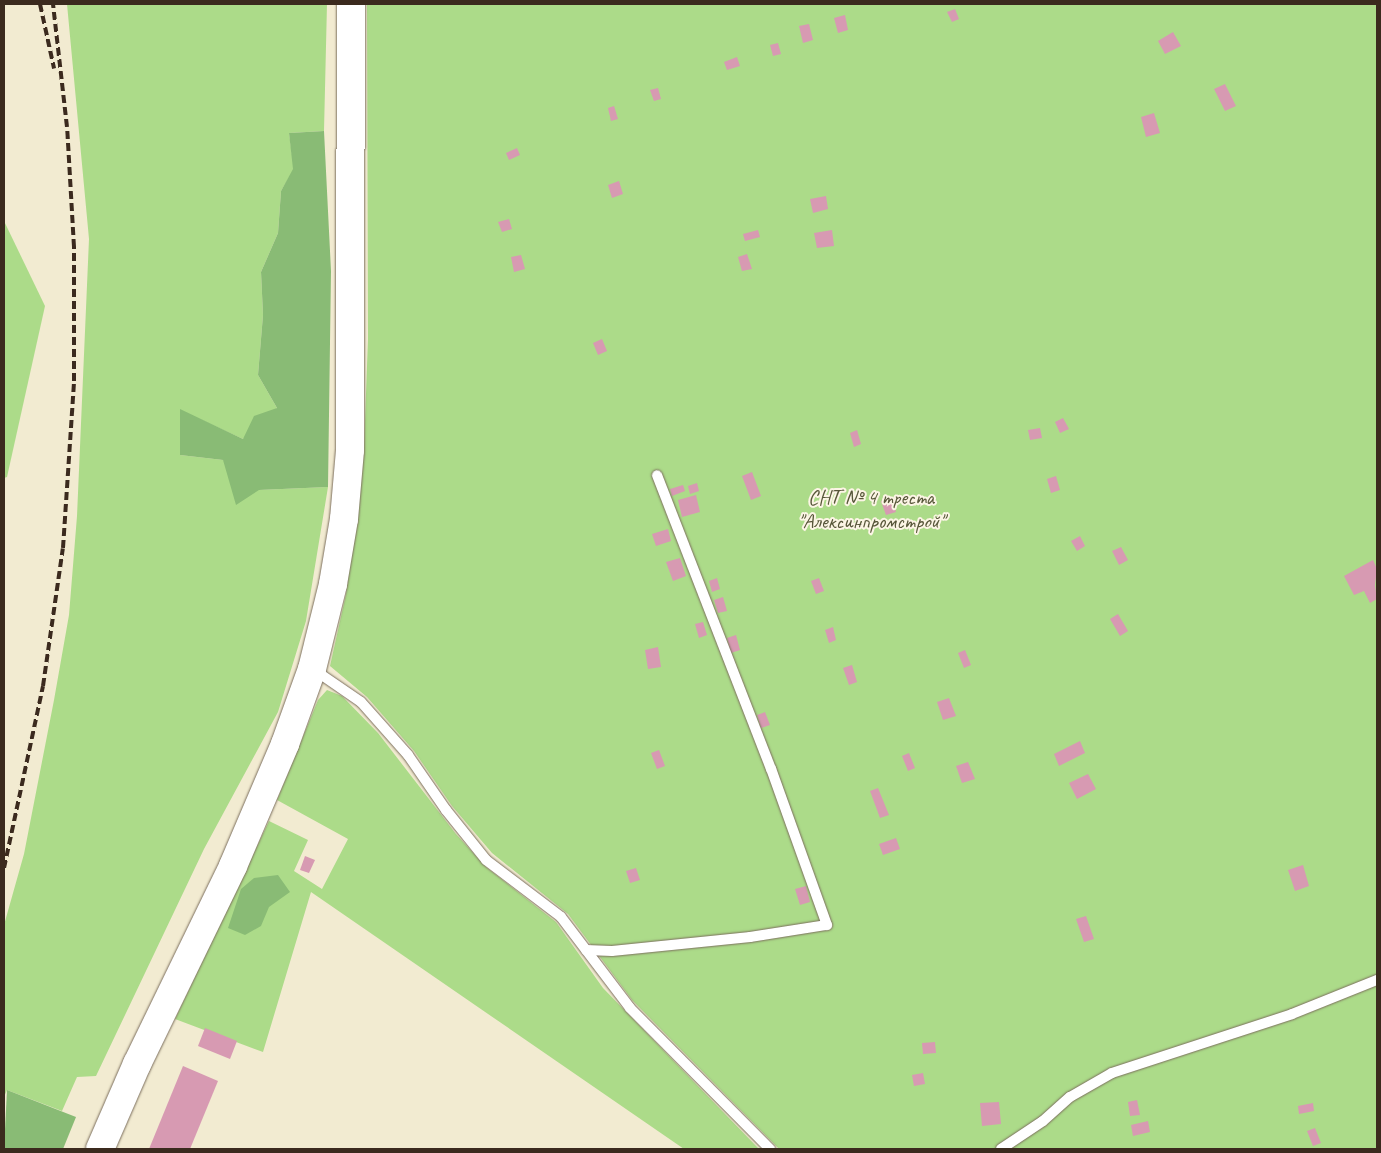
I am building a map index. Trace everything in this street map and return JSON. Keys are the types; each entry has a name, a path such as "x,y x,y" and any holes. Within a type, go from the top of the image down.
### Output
{"main road":[{"path":"100,1149 137,1064 233,866 296,718 312,669 344,520 350,450 350,4"}],"lane":[{"path":"586,950 612,951 750,937 827,925 771,769 657,475"},
{"path":"312,669 361,702 408,755 446,810 486,860 561,918 586,950 609,985 770,1149"},
{"path":"1001,1149 1042,1121 1070,1097 1112,1073 1292,1014 1377,980"}],"green space":[{"path":"67,4 327,4 324,131 289,133 294,169 281,191 278,233 261,272 263,315 258,375 277,408 243,439 180,410 180,455 223,460 259,490 328,487 306,621 278,712 204,849 96,1076 77,1077 62,1111 7,1090 4,1097 4,925 24,854 54,700 69,615 77,516 89,239"},
{"name":"СНТ № 4 треста \"Алексинпромстрой\"","path":"367,4 1377,4 1377,1149 779,1149 632,1000 568,914 492,853 452,806 414,751 367,697 330,666 346,594 364,448 368,339"},
{"path":"324,131 331,271 328,487 259,490 236,505 223,460 180,455 180,409 243,439 254,416 277,408 258,375 263,315 261,272 278,233 281,191 293,169 289,133"},
{"path":"4,221 45,306 7,477 4,478"},
{"path":"327,690 342,696 378,733 456,834 486,867 556,922 603,988 759,1149 684,1149 311,892 263,1052 175,1019 269,821 308,840 294,871 322,889 348,839 277,800 318,700"},
{"path":"278,875 290,892 269,907 261,926 245,935 228,928 241,889 254,878"},
{"path":"7,1090 76,1117 63,1149 4,1149"}],"building":[{"path":"955,9 959,19 952,22 947,12"},
{"path":"845,15 848,30 838,33 834,18"},
{"path":"809,24 813,40 803,43 799,26"},
{"path":"1173,32 1181,46 1165,54 1158,41"},
{"path":"778,43 781,54 773,56 770,45"},
{"path":"737,57 740,66 727,70 724,62"},
{"path":"1225,84 1236,106 1225,111 1214,89"},
{"path":"658,88 661,99 654,101 650,90"},
{"path":"614,106 618,119 611,121 608,108"},
{"path":"1154,113 1160,133 1146,137 1141,117"},
{"path":"517,148 520,155 509,160 506,153"},
{"path":"619,181 623,194 612,198 608,185"},
{"path":"826,196 828,209 813,213 810,199"},
{"path":"509,219 512,229 502,232 498,222"},
{"path":"758,230 760,237 745,241 743,234"},
{"path":"832,230 834,246 817,248 814,233"},
{"path":"747,254 752,269 742,271 738,257"},
{"path":"521,255 525,269 514,272 511,257"},
{"path":"602,339 607,351 598,355 593,343"},
{"path":"1063,418 1069,429 1060,433 1055,422"},
{"path":"1040,428 1042,438 1030,440 1028,430"},
{"path":"857,430 861,444 854,447 850,433"},
{"path":"752,472 761,496 751,500 742,476"},
{"path":"1056,476 1060,490 1051,493 1047,479"},
{"path":"697,483 699,491 690,494 688,486"},
{"path":"683,485 685,491 672,496 670,489"},
{"path":"696,495 700,512 682,517 678,500"},
{"path":"891,497 896,512 886,515 881,501"},
{"path":"668,529 671,541 656,546 652,534"},
{"path":"1080,536 1085,546 1077,551 1071,541"},
{"path":"1121,547 1128,560 1119,565 1112,551"},
{"path":"680,558 686,576 673,581 666,562"},
{"path":"1373,560 1377,569 1375,585 1377,599 1370,603 1364,591 1354,595 1344,576"},
{"path":"717,578 720,589 712,592 709,581"},
{"path":"819,578 824,591 816,594 811,581"},
{"path":"723,597 727,611 718,613 714,600"},
{"path":"1118,614 1128,631 1120,636 1110,619"},
{"path":"703,622 707,635 699,638 695,624"},
{"path":"833,627 836,640 829,643 825,630"},
{"path":"736,635 740,650 731,653 727,638"},
{"path":"658,647 661,667 648,669 645,650"},
{"path":"965,650 971,665 964,668 958,653"},
{"path":"852,665 857,682 849,685 843,668"},
{"path":"949,698 956,716 943,720 937,702"},
{"path":"765,712 770,725 761,728 757,715"},
{"path":"1080,741 1085,753 1059,766 1054,754"},
{"path":"659,750 665,766 657,769 651,753"},
{"path":"909,753 915,768 908,771 902,756"},
{"path":"968,762 975,779 962,783 956,766"},
{"path":"1088,774 1096,789 1077,799 1069,783"},
{"path":"878,788 889,815 880,818 870,791"},
{"path":"896,838 900,849 883,855 879,844"},
{"path":"305,856 315,860 309,873 300,870"},
{"path":"1303,865 1309,886 1295,891 1288,870"},
{"path":"636,868 640,880 630,883 626,871"},
{"path":"806,886 810,902 800,905 795,889"},
{"path":"1086,916 1094,939 1084,942 1076,919"},
{"path":"205,1028 237,1041 230,1059 198,1046"},
{"path":"935,1042 936,1053 923,1054 922,1043"},
{"path":"183,1066 218,1081 190,1149 149,1149"},
{"path":"923,1073 925,1084 914,1086 912,1075"},
{"path":"1137,1100 1140,1115 1130,1116 1128,1102"},
{"path":"999,1102 1001,1124 982,1126 980,1103"},
{"path":"1313,1103 1314,1111 1299,1114 1298,1106"},
{"path":"1148,1121 1150,1132 1133,1136 1131,1125"},
{"path":"1315,1128 1321,1143 1313,1146 1307,1131"}],"railway":[{"path":"40,4 54,68"},
{"path":"4,868 43,686 63,548 74,381 74,247 67,127 53,4"}]}
